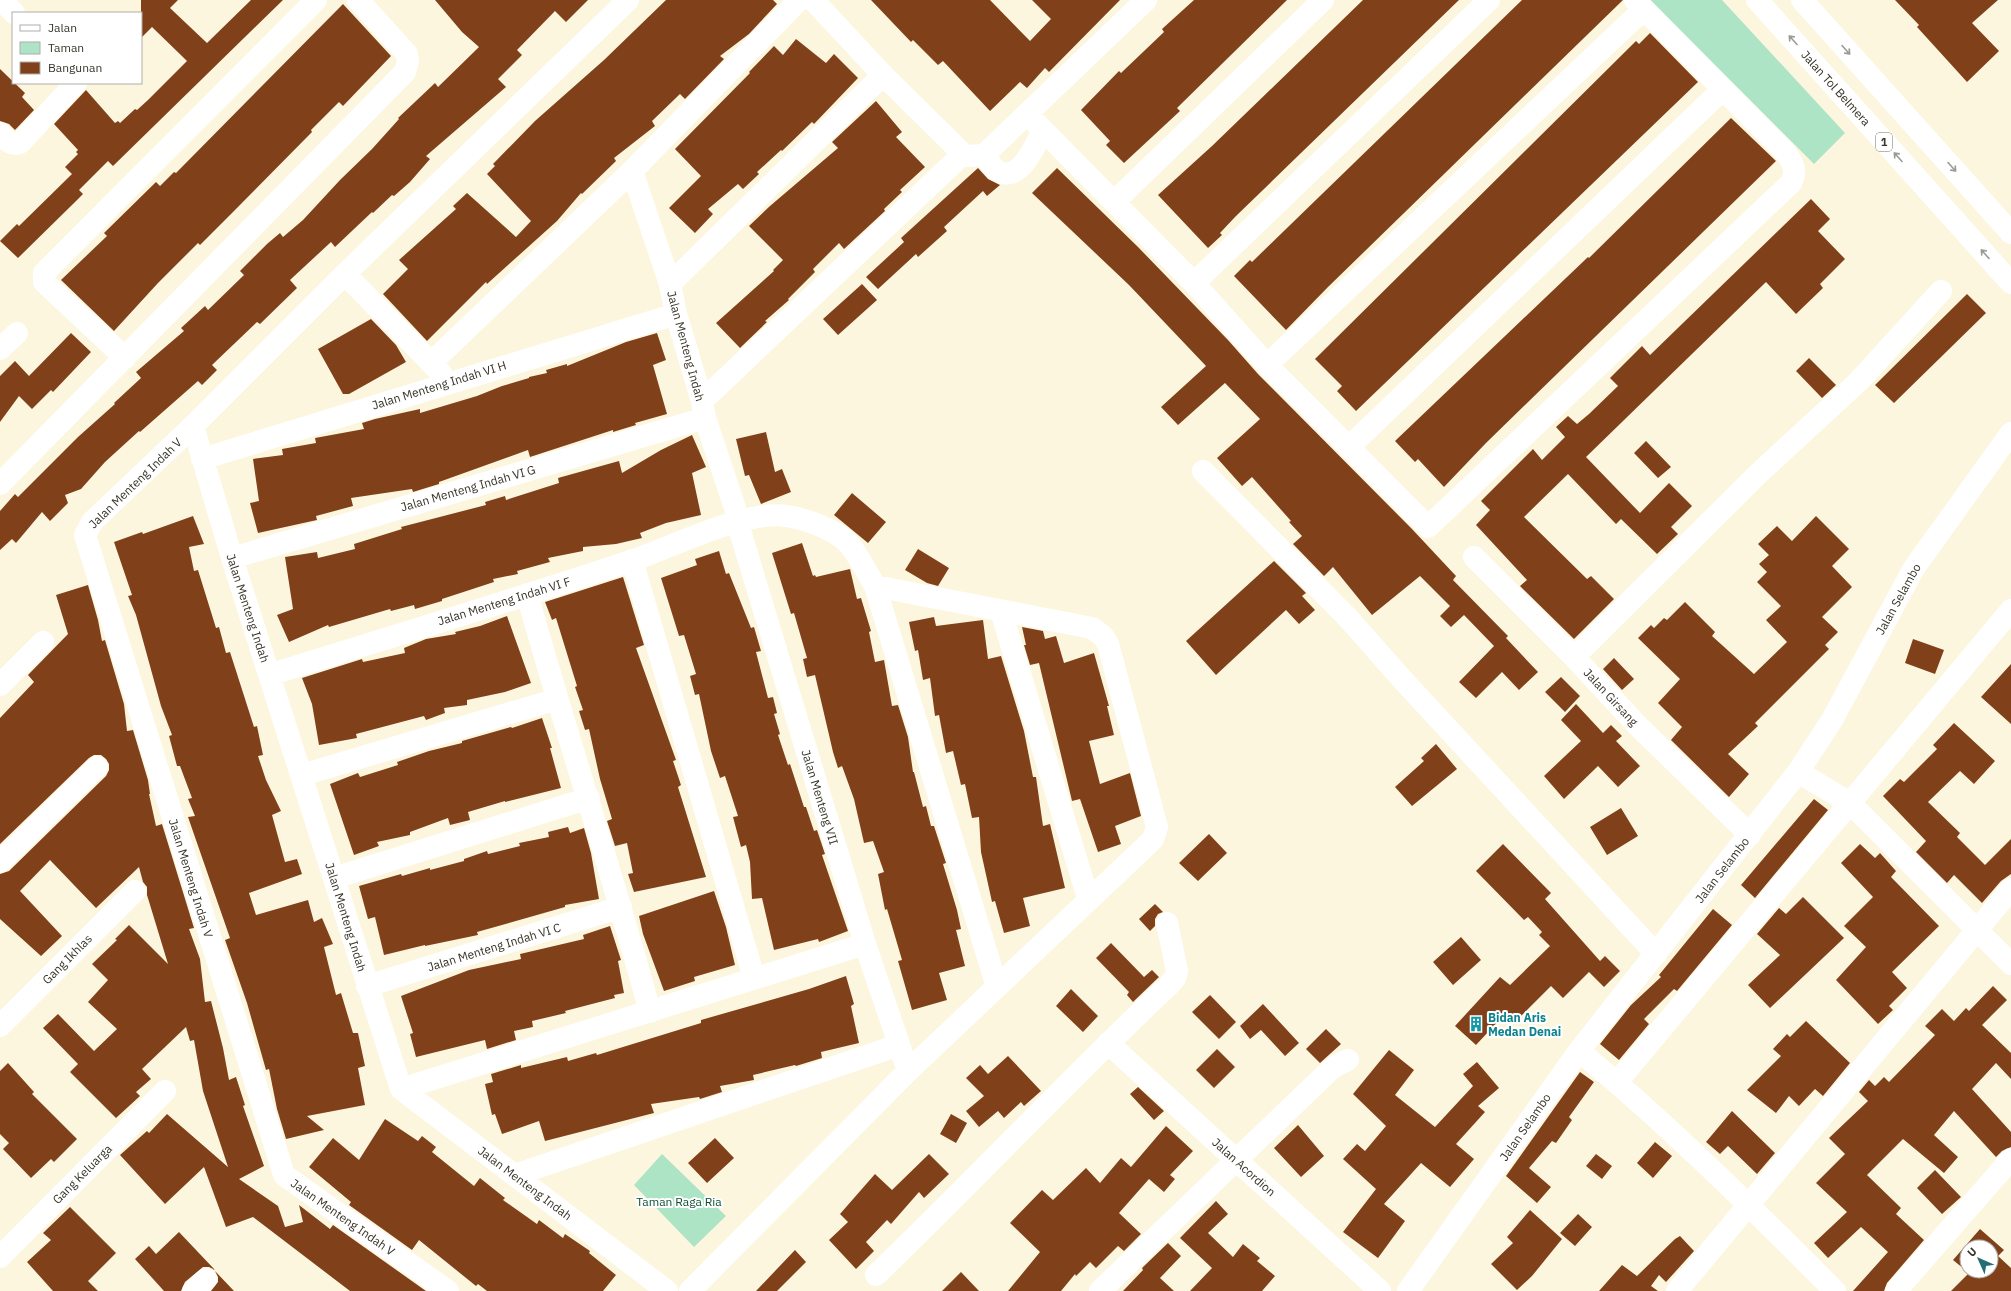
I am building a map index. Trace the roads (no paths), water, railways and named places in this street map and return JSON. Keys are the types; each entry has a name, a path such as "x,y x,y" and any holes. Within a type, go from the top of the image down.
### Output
{"main road":[{"path":"2,0 13,12"},
{"path":"125,358 44,282 44,273 316,0"},
{"path":"0,484 405,72 408,66 407,54 358,0"},
{"name":"Jalan Menteng Indah V","path":"448,1291 284,1175 85,535 92,522 193,426 345,274 628,0"},
{"path":"431,362 632,171 799,0"},
{"path":"813,0 883,75 973,154 996,170 1004,173 1013,171 1029,157 1043,130"},
{"path":"703,410 973,154 1027,114 1146,0"},
{"path":"1115,201 1323,0"},
{"path":"1194,283 1489,0"},
{"name":"Jalan Tol Belmera","path":"1757,0 2011,283"},
{"path":"1802,0 2011,233"},
{"path":"1027,114 1115,201 1194,283 1267,365 1428,527 1785,189 1791,183 1795,174 1795,165 1786,153 1639,5 1267,365"},
{"path":"670,284 883,75"},
{"path":"0,133 9,143 13,145 20,143 75,84"},
{"path":"1349,446 1722,90"},
{"name":"Jalan Menteng Indah","path":"632,171 670,284 676,314 703,410 735,508 737,521"},
{"path":"345,274 431,362 448,382"},
{"path":"1574,657 1759,473 1858,381 1941,291"},
{"name":"Jalan Menteng Indah VI H","path":"202,459 448,382 676,314"},
{"path":"0,349 17,333"},
{"name":"Jalan Menteng Indah VI G","path":"232,558 703,410"},
{"name":"Jalan Menteng Indah","path":"193,426 232,558 401,1089 667,1291"},
{"name":"Jalan Selambo","path":"1408,1291 1579,1051 1798,772 1832,720 1914,568 2011,433"},
{"path":"1204,471 1349,619 1412,690 1656,954"},
{"name":"Jalan Menteng Indah VI F","path":"269,675 632,560 737,521 760,515 786,516 812,522 837,534 848,543 875,586 997,987"},
{"name":"Jalan Menteng VII","path":"737,521 865,944 908,1071"},
{"name":"Jalan Girsang","path":"1474,557 1574,657 1637,725 1750,835"},
{"path":"632,560 754,978"},
{"path":"690,1291 908,1071 1088,898 1153,839 1157,827 1108,644 1103,636 1092,628 875,586"},
{"path":"527,594 557,699 589,798 650,1012"},
{"path":"1617,1082 2011,610"},
{"path":"1002,611 1088,898"},
{"path":"0,684 43,642"},
{"path":"302,775 557,699"},
{"path":"0,862 97,767"},
{"path":"1798,772 1850,803 2011,964"},
{"path":"334,878 589,798"},
{"path":"1677,1291 2011,889"},
{"name":"Gang Ikhlas","path":"0,1026 135,891"},
{"name":"Jalan Menteng Indah VI C","path":"367,986 621,907"},
{"path":"876,1275 958,1196 1108,1043 1175,978 1176,964 1167,923"},
{"path":"401,1089 865,944"},
{"name":"Jalan Acordion","path":"1108,1043 1380,1291"},
{"path":"515,1175 899,1046"},
{"path":"1579,1051 1617,1082 1748,1204 1835,1291"},
{"path":"1100,1291 1328,1073 1348,1060"},
{"name":"Gang Keluarga","path":"0,1257 165,1091"},
{"path":"1896,1291 2011,1159"}],"place":[{"name":"Bidan Aris Medan Denai","path":"1476,1024"}],"park label":[{"name":"Taman Raga Ria","path":"679,1201"}]}
